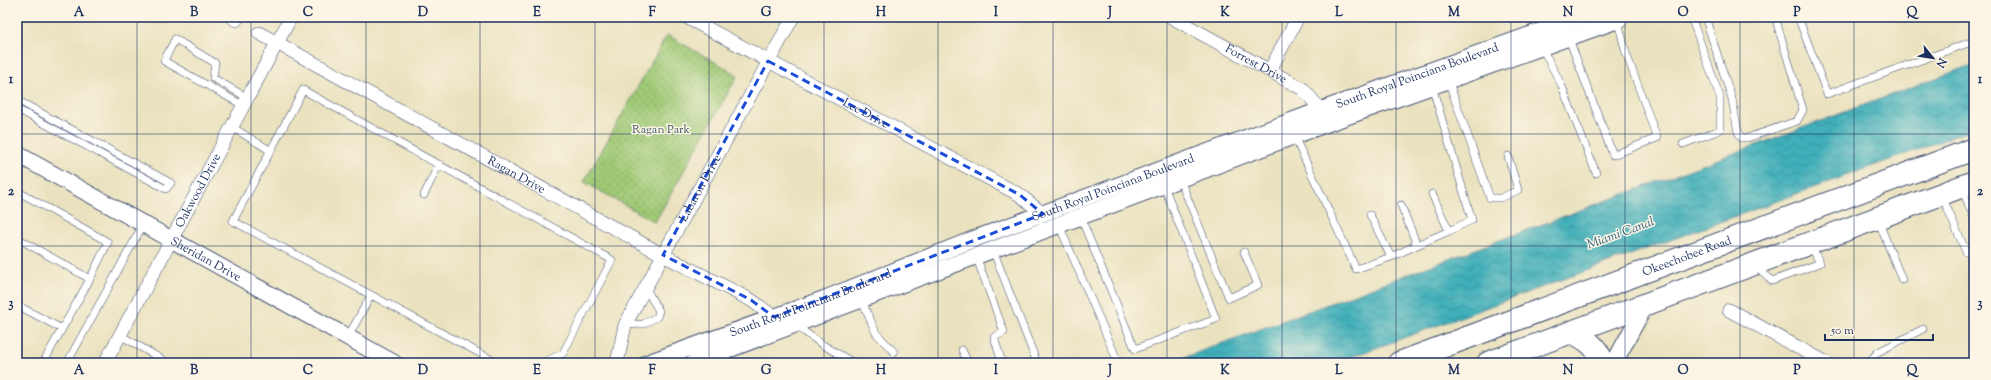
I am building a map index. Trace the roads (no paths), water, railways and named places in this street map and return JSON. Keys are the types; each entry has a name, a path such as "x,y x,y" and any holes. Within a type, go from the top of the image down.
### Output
{"highway":[{"name":"Okeechobee Road","path":"1399,363 1974,149"},
{"path":"1488,363 1959,188"},
{"path":"1646,304 1662,282 1700,251"},
{"path":"1571,332 1587,340 1594,347 1603,363"}],"street":[{"name":"Oakwood Drive","path":"105,363 292,17"},
{"name":"Lee Drive","path":"686,17 1020,195 1043,214"},
{"name":"Labaron Drive","path":"617,363 624,325 793,17"},
{"name":"Forrest Drive","path":"1171,17 1303,89 1326,116"},
{"path":"1270,70 1298,17"},
{"name":"South Royal Poinciana Boulevard","path":"647,363 774,317 1043,214 1326,116 1580,17"},
{"name":"South Royal Poinciana Boulevard","path":"693,363 862,301 976,256 1081,218 1294,136 1326,116 1432,86 1569,39 1619,19"},
{"name":"Ragan Drive","path":"259,33 663,254 751,300 774,317"},
{"name":"Sheridan Drive","path":"17,154 144,223 394,363"},
{"path":"1614,363 1646,304"},
{"path":"1729,310 1827,363"}],"lane":[{"path":"1683,144 1720,130 1720,97 1691,17"},
{"path":"1706,17 1728,85 1738,132 1742,138 1747,138 1798,121 1803,110 1775,17"},
{"path":"1798,17 1827,94 1974,41"},
{"path":"1569,39 1613,155 1657,138 1625,50 1619,19"},
{"path":"175,39 215,63 214,78 246,102 164,61 175,39"},
{"path":"1542,48 1561,84 1596,173"},
{"path":"1448,80 1490,198 1502,198 1518,190 1508,156"},
{"path":"1294,136 1356,269 1391,257 1472,220 1432,86"},
{"path":"498,363 233,221 303,90 440,164 612,260 563,353 543,363"},
{"path":"17,100 171,183 166,189 17,109"},
{"path":"232,127 271,151"},
{"path":"424,195 440,164"},
{"path":"1180,180 1229,298 1258,285 1244,252"},
{"path":"1081,218 1135,349 1216,319 1164,186"},
{"path":"1959,188 1974,218"},
{"path":"1959,188 1966,252 1974,249"},
{"path":"17,191 108,242 90,279 43,363"},
{"path":"1432,194 1449,231"},
{"path":"1401,205 1417,245"},
{"path":"1370,215 1391,257"},
{"path":"1877,218 1902,280"},
{"path":"67,363 144,223"},
{"path":"1059,226 1118,362 1116,363"},
{"path":"17,238 90,279"},
{"path":"993,250 1037,363"},
{"path":"976,256 1004,332 994,337 1002,363"},
{"path":"624,325 643,324 657,317 659,311 645,287"},
{"path":"348,337 371,295"},
{"path":"862,301 876,333 894,352"},
{"path":"17,305 62,329"},
{"path":"795,325 823,345 854,363"},
{"path":"1868,363 1878,352 1923,329"},
{"path":"120,335 168,363"},
{"path":"962,350 968,363"}],"water":[{"name":"Miami Canal","path":"1974,64 1974,129 1335,363 1169,363"}],"park label":[{"name":"Ragan Park","path":"661,129"}]}
